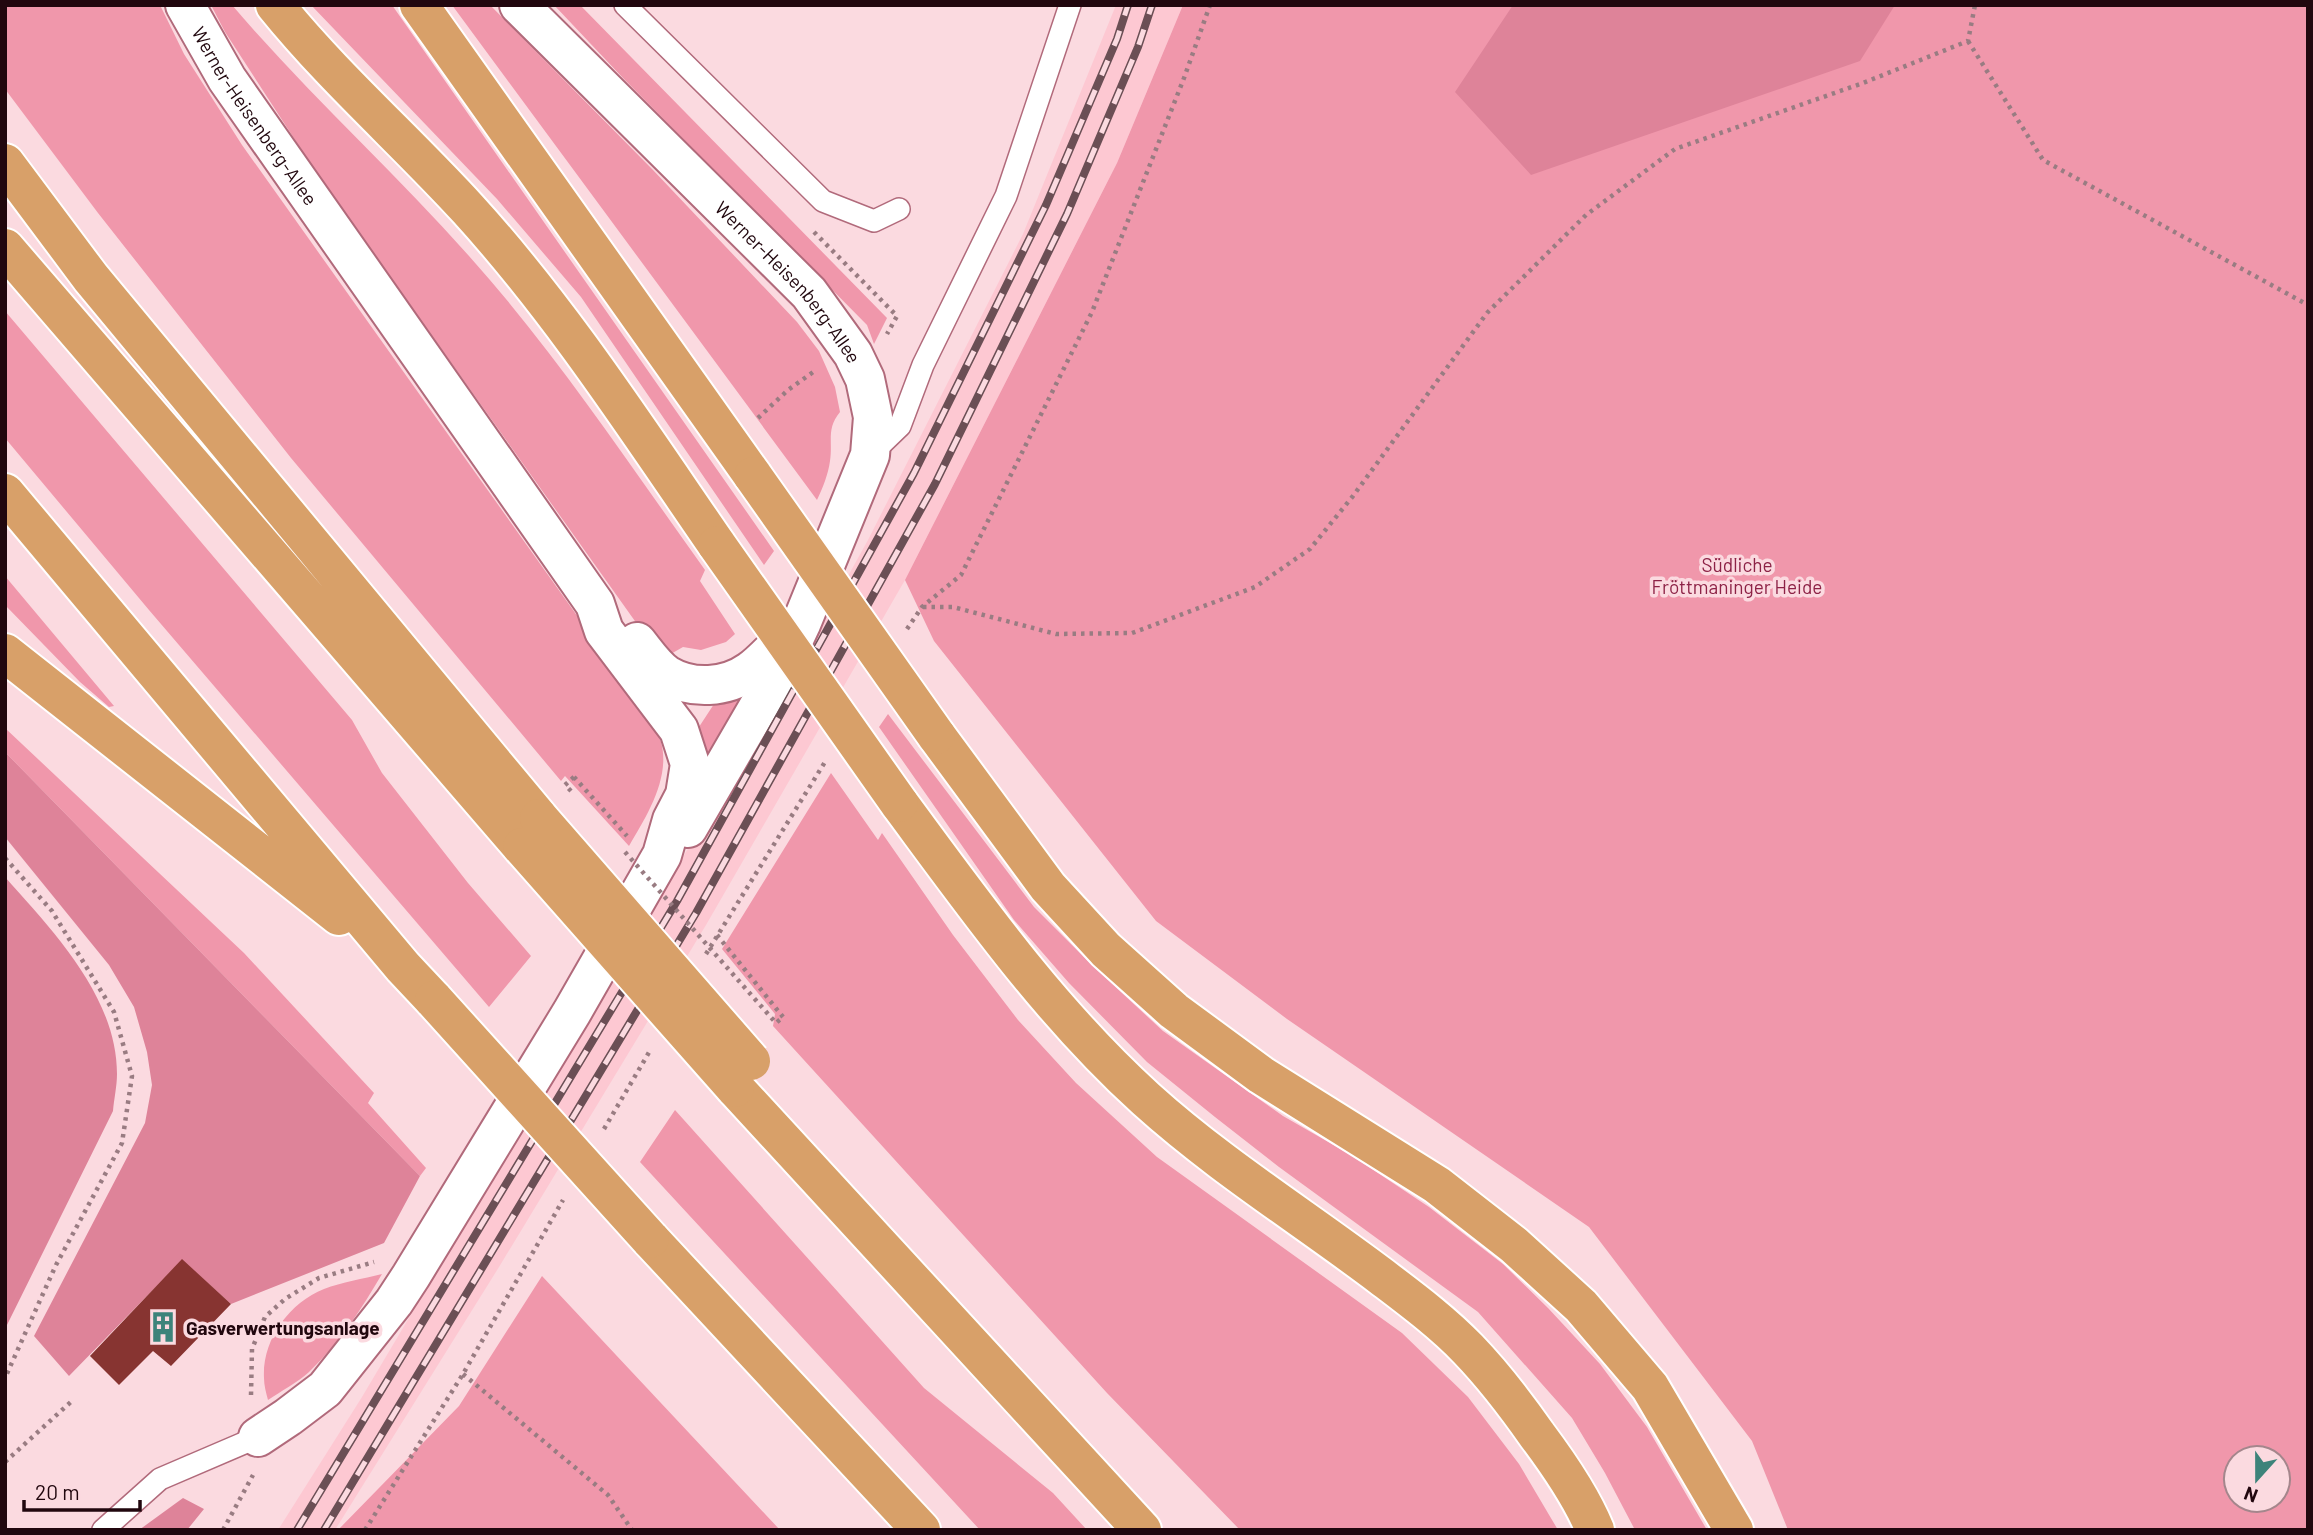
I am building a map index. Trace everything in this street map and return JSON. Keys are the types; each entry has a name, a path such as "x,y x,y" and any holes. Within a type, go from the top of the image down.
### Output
{"highway":[{"path":"275,5 302,39 469,210 551,309 899,803 1050,1001 1137,1091 1203,1146 1402,1292 1467,1348 1515,1405 1553,1457 1595,1530"},
{"path":"419,5 936,735 1048,887 1106,950 1174,1011 1261,1075 1437,1185 1514,1245 1581,1306 1650,1387 1734,1530"},
{"path":"5,163 91,278 530,833"},
{"path":"5,248 743,1074 813,1173 1142,1530"},
{"path":"5,493 403,967 650,1239 921,1530"},
{"path":"5,653 403,967"}],"street":[{"name":"Werner-Heisenberg-Allee","path":"185,5 235,90 595,604 604,631 680,730 690,764 685,795 673,820 646,847"},
{"name":"Werner-Heisenberg-Allee","path":"519,5 809,293 849,348 865,379 873,417 870,455 801,624 778,673 688,828 646,847"},
{"name":"Werner-Heisenberg-Allee","path":"595,604 620,620 651,660 667,675 698,686 726,683 749,671 801,624"},
{"path":"258,1437 325,1389 394,1302 572,1012 646,847"}],"lane":[{"path":"625,5 822,201 874,221 899,209"},
{"path":"870,455 900,426 923,365 1006,196 1070,5"},
{"path":"103,1530 160,1479 258,1437"}],"path":[{"path":"1975,5 1968,41 2043,160 2308,305"},
{"path":"922,607 953,607 1056,634 1132,634 1255,587 1310,549 1353,496 1487,313 1586,215 1675,149 1863,83 1968,41"},
{"path":"755,422 765,409 788,390 849,348"},
{"path":"575,796 565,785 574,777 646,847"},
{"path":"620,847 776,1023 783,1017 717,935"},
{"path":"5,858 52,911 114,1012 132,1076 122,1143 56,1265 5,1378"},
{"path":"365,1530 463,1374 608,1495 632,1530"},
{"path":"5,1462 73,1400"},
{"path":"223,1530 253,1474 258,1437"}],"shaded area":[{"path":"1116,5 1183,5 1117,163 905,580 706,925 499,1267 335,1530 278,1530 362,1397 670,878 777,704 868,540 1023,234"},
{"path":"1513,5 1895,5 1860,61 1531,175 1455,92"},
{"path":"5,752 420,1176 384,1243 231,1304 182,1260 69,1376 34,1336 145,1123 152,1085 147,1052 134,1007 109,965 5,837"},
{"path":"5,877 62,943 94,992 106,1018 114,1046 117,1074 113,1111 5,1329"},
{"path":"183,1498 204,1509 187,1530 139,1530"}],"green space":[{"path":"5,5 160,5 184,54 242,145 656,730 663,756 660,783 629,846 565,776 561,781 291,458 98,213 5,89"},
{"path":"211,5 232,5 440,224 532,331 705,570 700,581 735,634 726,642 701,650 683,647 669,655 647,638 321,180 225,32"},
{"path":"311,5 392,5 774,551 764,565 581,297 497,199"},
{"path":"452,5 490,5 653,170 797,322 819,351 835,387 840,412 833,424 829,466 817,500"},
{"path":"554,5 580,5 887,318 874,344 867,325"},
{"name":"Südliche Fröttmaninger Heide","path":"1183,5 2308,5 2308,1530 1788,1530 1752,1441 1589,1227 1287,1019 1156,921 934,641 905,580 1117,163"},
{"path":"5,311 352,720 382,773 468,883 531,956 489,1007 5,438"},
{"path":"5,576 114,706 109,707 80,682 5,605"},
{"path":"740,697 746,699 711,766 697,730 714,704"},
{"path":"888,714 1034,907 1163,1031 1283,1116 1351,1155 1429,1207 1503,1264 1548,1308 1600,1364 1647,1427 1707,1530 1635,1530 1572,1418 1478,1312 1279,1167 1147,1062 1069,983 1014,920 879,727"},
{"path":"5,728 244,953 374,1093 368,1103 426,1168 420,1176 5,752"},
{"path":"831,773 878,840 882,833 953,935 1018,1020 1076,1083 1157,1157 1402,1333 1468,1397 1519,1464 1558,1530 1240,1530 1107,1393 773,1026 775,1014 722,949"},
{"path":"675,1110 924,1388 1053,1493 1087,1530 980,1530 640,1162"},
{"path":"382,1274 349,1326 330,1350 309,1372 268,1400 264,1378 268,1350 280,1324 289,1313 311,1295 324,1289"},
{"path":"542,1276 780,1530 338,1530 459,1406"}],"building":[{"name":"Gasverwertungsanlage","path":"182,1259 231,1304 171,1366 153,1351 119,1385 90,1356"}],"railway":[{"path":"297,1530 677,901 914,473 1046,205 1117,39 1128,5"},
{"path":"324,1530 696,913 935,484 1067,214 1138,47 1152,5"}],"place":[{"name":"Gasverwertungsanlage","path":"163,1327"}]}
